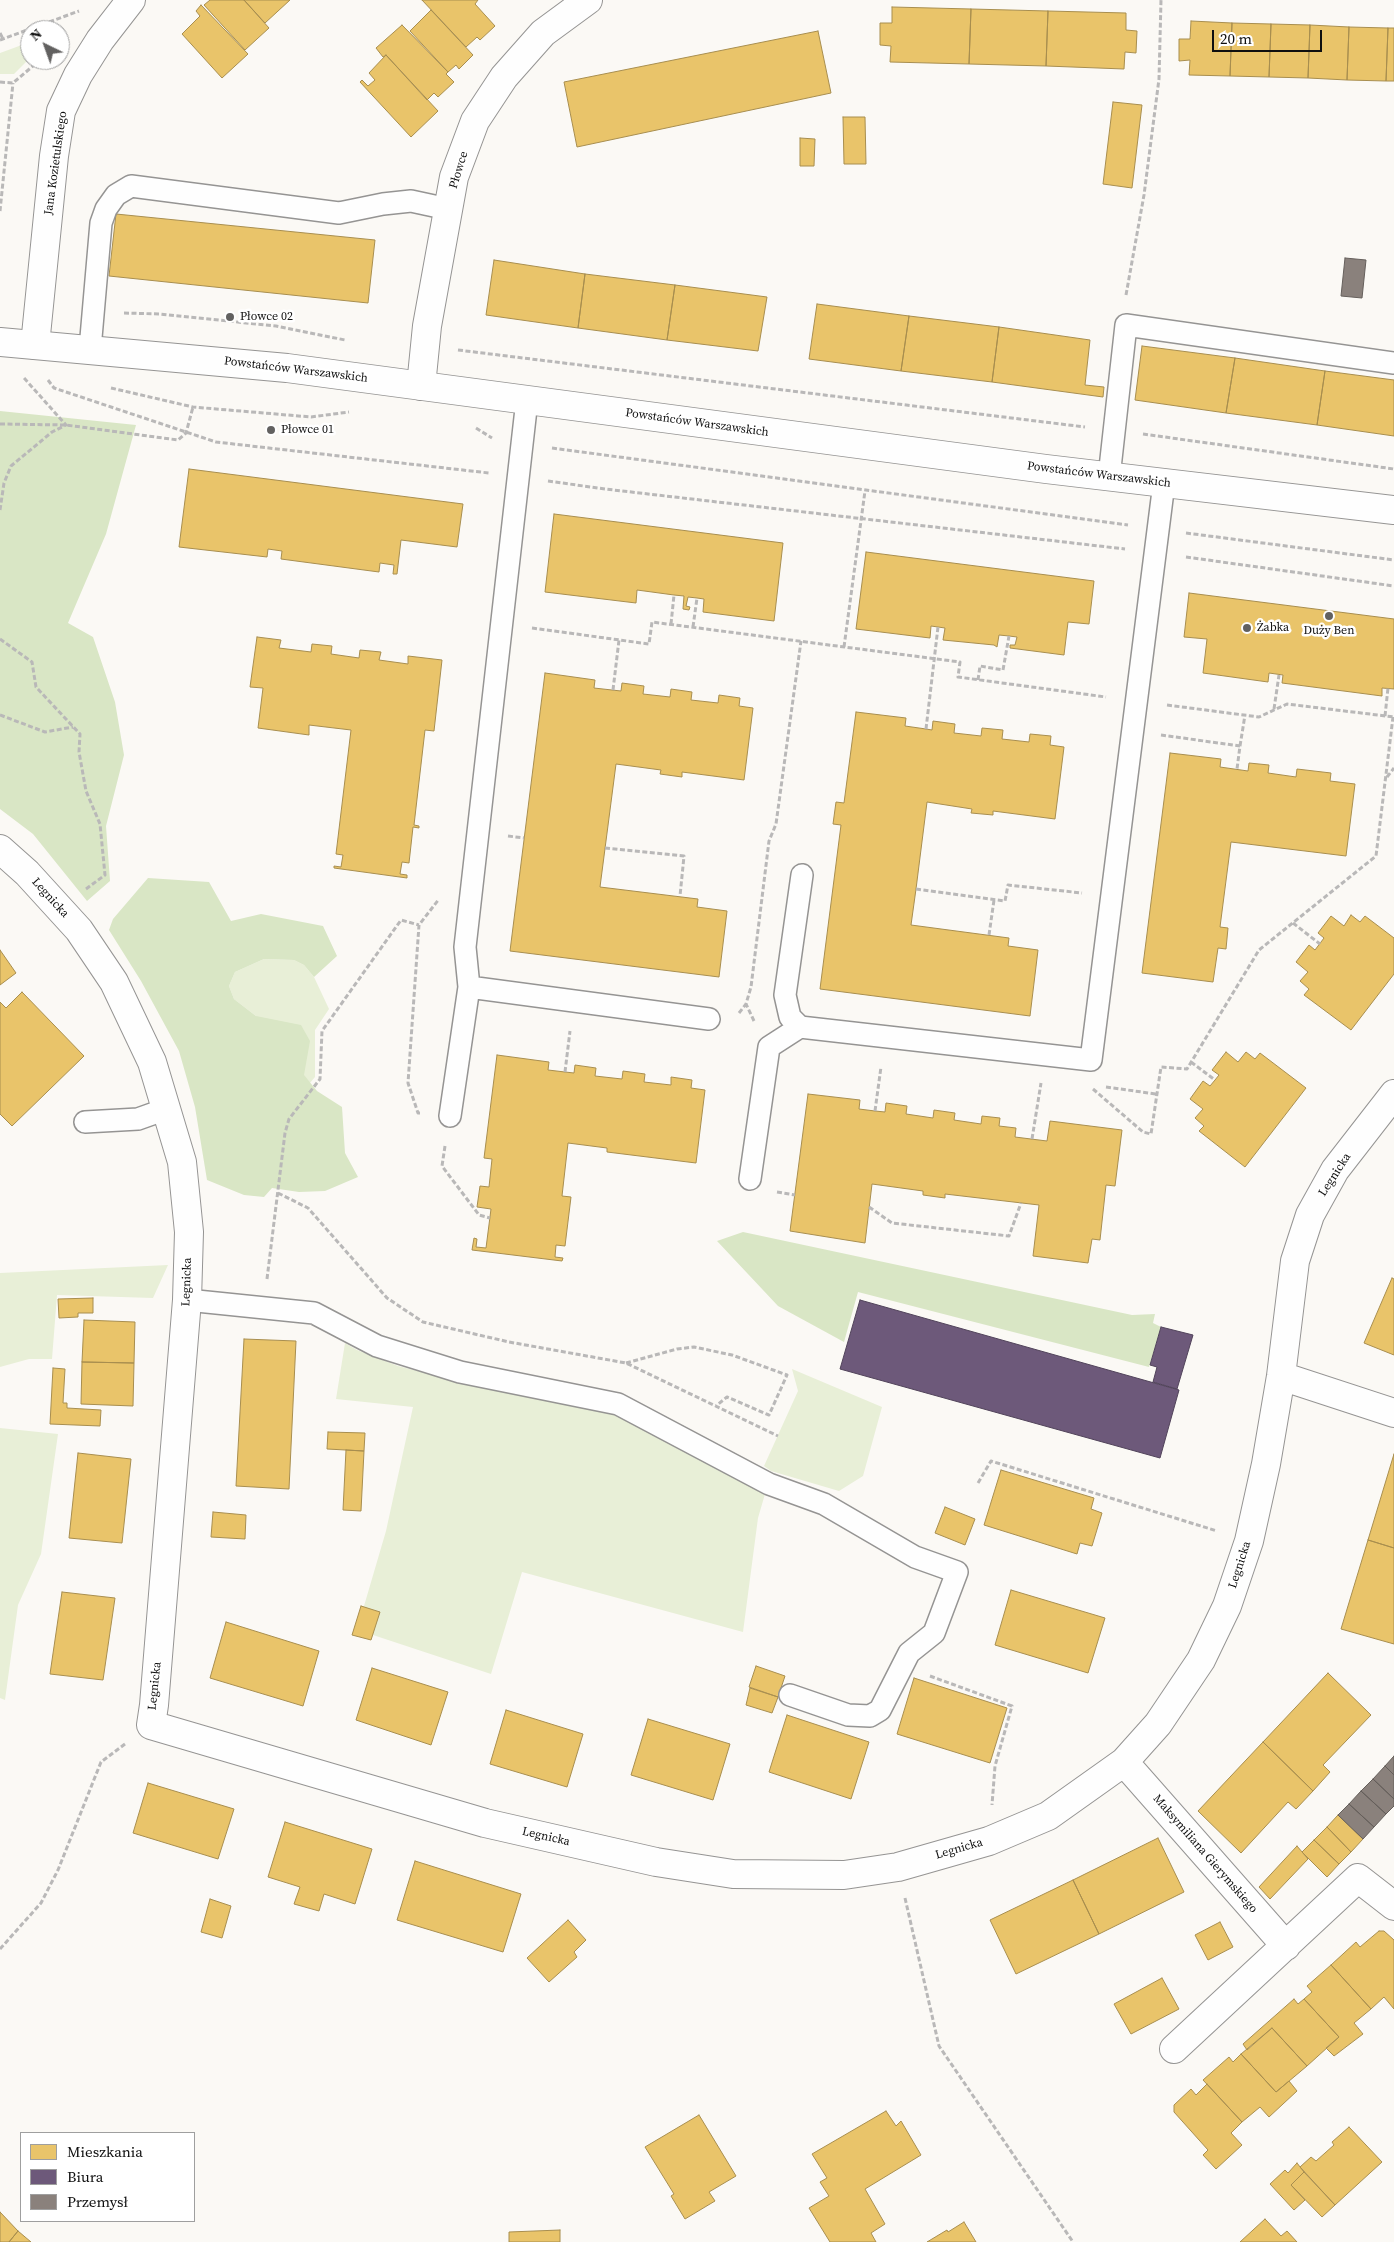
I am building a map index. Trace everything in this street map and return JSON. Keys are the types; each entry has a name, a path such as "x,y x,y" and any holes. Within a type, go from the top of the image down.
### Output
{"street":[{"name":"Jana Kozietulskiego","path":"35,345 53,165 61,111 78,75 100,40 131,0"},
{"name":"Płowce","path":"421,386 427,326 454,177 475,121 504,76 542,33 588,0"},
{"name":"Powstańców Warszawskich","path":"0,342 287,368 1109,477 1394,510"},
{"name":"Legnicka","path":"0,849 27,874 79,930 114,982 152,1062 182,1162 189,1232 187,1300 151,1725 485,1823 656,1862 733,1874 844,1876 898,1867 989,1841 1048,1816 1124,1762 1158,1724 1201,1660 1227,1606 1248,1541 1266,1464 1281,1376 1295,1261 1310,1215 1335,1170 1394,1094"},
{"path":"1281,1376 1394,1413"},
{"name":"Maksymiliana Gierymskiego","path":"1124,1762 1286,1946"},
{"path":"1174,2048 1358,1878 1394,1906"}],"lane":[{"path":"90,349 101,223 106,209 116,195 131,186 339,213 383,204 411,201 448,209"},
{"path":"1109,477 1126,325 1394,363"},
{"path":"450,1116 470,987 465,947 527,400"},
{"path":"802,875 786,995 790,1017 800,1027 1091,1060 1164,484"},
{"path":"470,987 709,1019"},
{"path":"750,1179 769,1047 800,1027"},
{"path":"85,1122 138,1119 166,1109"},
{"path":"187,1300 319,1314 378,1346 460,1372 618,1404 769,1484 824,1504 915,1557 957,1572 934,1633 909,1653 880,1710 870,1716 848,1715 790,1695"}],"path":[{"path":"1126,325 1122,313 1144,195 1159,79 1161,0"},
{"path":"0,33 1,39 88,8"},
{"path":"0,211 14,83 29,70"},
{"path":"0,82 14,83"},
{"path":"93,312 160,314 276,326 352,341"},
{"path":"426,348 475,350 1115,431 1394,469"},
{"path":"20,375 66,426"},
{"path":"52,376 46,378 54,388 216,442 1156,553 1394,586"},
{"path":"107,386 193,407 311,417 354,411"},
{"path":"0,424 66,426 178,440 186,433 193,407"},
{"path":"0,510 4,483 11,466 52,432 66,426"},
{"path":"545,447 1394,560"},
{"path":"844,647 865,491"},
{"path":"671,624 674,595"},
{"path":"693,627 696,598"},
{"path":"502,624 649,644 652,622 960,662 958,677 1245,716 1259,717 1287,704 1394,717 1376,856 1259,950 1187,1069 1161,1067 1151,1134 1143,1132 1088,1085 1091,1060"},
{"path":"926,729 938,627"},
{"path":"978,680 980,666 1003,670 1009,636"},
{"path":"0,639 32,662 36,686 80,734 79,752 86,791 100,824 105,874"},
{"path":"613,690 619,640"},
{"path":"741,1009 746,1004 751,987 769,841 776,824 801,641"},
{"path":"1274,710 1279,675"},
{"path":"1385,716 1388,688"},
{"path":"0,715 46,732 73,727"},
{"path":"1237,770 1245,716"},
{"path":"1133,732 1240,746"},
{"path":"1386,779 1394,768"},
{"path":"605,848 684,856 680,896"},
{"path":"916,889 1005,901 1008,885 1112,896"},
{"path":"418,1113 408,1084 419,925 443,894"},
{"path":"989,935 994,900"},
{"path":"264,1308 285,1133 289,1119 320,1079 322,1031 402,920 419,925"},
{"path":"1292,923 1320,944"},
{"path":"565,1072 574,1001"},
{"path":"746,1004 750,1010"},
{"path":"875,1111 886,1037"},
{"path":"1032,1139 1046,1054"},
{"path":"1191,1062 1215,1080"},
{"path":"1120,1088 1156,1094"},
{"path":"450,1116 442,1166 479,1216 490,1218"},
{"path":"278,1193 308,1208 387,1298 423,1322 609,1362 626,1363 677,1349 694,1347 732,1356 787,1375 769,1415 727,1397 716,1406"},
{"path":"869,1207 892,1223 1010,1236 1021,1203"},
{"path":"626,1363 778,1436"},
{"path":"978,1483 991,1461 1198,1525"},
{"path":"909,1653 930,1661 925,1675 1012,1706 995,1766 989,1841"},
{"path":"0,1949 41,1903 58,1870 102,1762 151,1725"},
{"path":"898,1867 939,2046 1074,2242"}],"green space":[{"path":"20,46 20,68 14,74 0,74 0,53"},
{"path":"0,411 136,425 106,534 68,623 93,637 115,702 124,755 106,826 110,881 87,901 33,834 0,809"},
{"path":"148,878 209,882 231,921 261,914 323,926 337,956 314,977 304,965 294,960 264,959 235,972 229,986 234,999 256,1016 301,1025 310,1041 304,1075 317,1091 342,1107 345,1153 358,1177 325,1191 299,1192 272,1188 264,1197 244,1195 207,1180 195,1107 179,1051 141,981 109,930 113,919"},
{"path":"264,959 294,960 304,965 314,977 329,1009 315,1030 315,1077 303,1091 256,1016 234,999 229,986 235,972"},
{"path":"743,1232 1132,1315 1155,1314 1153,1323 1161,1327 1149,1367 858,1292 844,1342 778,1306 717,1241"},
{"path":"168,1265 153,1298 57,1295 52,1359 29,1359 0,1367 0,1273"},
{"path":"345,1343 357,1350 398,1366 481,1387 611,1409 765,1494 758,1518 743,1632 522,1572 491,1674 373,1635 371,1640 352,1635 361,1606 364,1606 386,1531 413,1407 336,1399"},
{"path":"792,1369 882,1407 863,1476 839,1491 771,1471 764,1466 798,1391"},
{"path":"0,1428 58,1434 41,1554 18,1605 5,1700 0,1698"}],"building: Mieszkania":[{"path":"210,0 244,0 269,28 245,50 204,5"},
{"path":"244,0 290,0 265,23"},
{"path":"422,0 478,0 475,4 495,26 480,40 477,37 466,47"},
{"path":"201,5 248,54 222,78 182,34 200,16 196,11"},
{"path":"892,7 971,9 969,64 890,62 891,46 880,45 880,23 892,23"},
{"path":"971,9 1048,11 1046,66 969,64"},
{"path":"431,10 473,55 459,69 456,65 448,72 410,31"},
{"path":"1048,11 1126,13 1126,30 1137,31 1136,53 1125,52 1124,69 1046,66"},
{"path":"1191,21 1232,23 1230,76 1189,75 1190,60 1179,61 1179,39 1190,39"},
{"path":"1232,23 1271,24 1269,77 1230,76"},
{"path":"1271,24 1310,25 1308,78 1269,77"},
{"path":"402,25 448,72 446,74 454,82 438,97 434,93 427,100 386,55 383,57 376,48"},
{"path":"1310,25 1349,27 1347,80 1308,78"},
{"path":"1349,27 1388,28 1386,81 1347,80"},
{"path":"1388,28 1394,28 1394,81 1386,81"},
{"path":"818,31 831,93 577,147 564,82"},
{"path":"386,55 438,111 411,137 360,82 362,80 368,86 375,80 369,73"},
{"path":"1113,102 1142,105 1132,188 1103,184"},
{"path":"843,117 865,117 866,164 844,164"},
{"path":"800,138 815,139 814,166 800,166"},
{"path":"116,214 375,240 368,303 109,276"},
{"path":"494,260 585,274 578,328 486,315"},
{"path":"585,274 675,285 667,340 578,328"},
{"path":"675,285 767,297 758,351 667,340"},
{"path":"817,304 909,316 901,371 809,359"},
{"path":"909,316 999,327 992,382 901,371"},
{"path":"999,327 1090,340 1085,385 1104,387 1103,397 992,382"},
{"path":"1142,346 1235,358 1226,413 1135,400"},
{"path":"1235,358 1325,371 1317,425 1226,413"},
{"path":"1325,371 1394,380 1394,436 1317,425"},
{"path":"189,469 463,504 457,547 401,540 397,574 393,574 394,565 380,563 379,572 281,559 282,551 268,549 267,557 179,547"},
{"path":"554,514 783,543 774,621 703,612 704,599 697,598 688,597 686,606 690,607 689,610 683,609 684,596 637,590 636,603 545,592"},
{"path":"866,552 1094,581 1089,624 1068,622 1064,655 1010,648 1010,645 1015,645 1017,637 1009,636 999,635 997,647 994,645 943,640 945,628 931,626 930,638 856,629"},
{"path":"1189,593 1394,619 1394,689 1382,688 1382,696 1282,683 1283,675 1269,673 1268,682 1203,673 1207,639 1184,637"},
{"path":"257,637 281,640 279,648 311,652 312,644 332,646 331,654 359,658 360,650 381,652 379,660 408,664 408,656 442,660 434,731 425,730 414,825 419,826 419,828 413,827 409,863 402,862 400,874 407,875 407,878 334,868 334,866 341,867 343,855 336,854 351,730 309,725 309,735 258,728 263,688 250,687"},
{"path":"545,673 595,680 594,688 621,691 622,683 644,686 643,694 670,697 671,689 692,692 691,700 718,703 719,695 740,698 739,706 753,708 744,780 682,772 682,777 660,774 661,770 616,764 600,887 698,899 697,907 727,911 719,977 510,951"},
{"path":"856,712 906,718 905,726 932,730 933,721 955,724 954,733 981,736 982,728 1003,730 1002,739 1029,742 1030,734 1051,736 1050,745 1064,747 1055,819 993,811 993,815 971,813 972,809 927,802 911,925 1009,938 1008,946 1038,950 1030,1016 820,989 841,825 833,824 836,802 844,803"},
{"path":"1170,753 1221,759 1220,767 1248,771 1249,763 1269,765 1268,773 1296,777 1297,769 1331,773 1330,781 1355,784 1346,856 1231,842 1220,927 1228,928 1226,949 1218,948 1213,982 1142,973"},
{"path":"1351,915 1360,922 1365,916 1394,938 1394,974 1351,1030 1304,995 1309,989 1300,981 1308,972 1296,962 1309,945 1315,950 1324,938 1318,933 1331,916 1344,926"},
{"path":"0,950 16,973 0,985"},
{"path":"22,992 84,1056 12,1126 0,1114 0,1002 6,1008"},
{"path":"1226,1052 1238,1062 1246,1052 1255,1059 1260,1053 1306,1088 1245,1167 1199,1131 1204,1126 1195,1118 1203,1109 1190,1099 1203,1081 1210,1086 1219,1075 1212,1070"},
{"path":"497,1055 549,1062 548,1070 574,1073 575,1065 596,1068 595,1076 622,1079 623,1071 645,1074 644,1082 671,1085 671,1077 692,1080 691,1088 705,1090 696,1163 607,1152 607,1148 568,1143 562,1196 571,1197 565,1246 556,1245 555,1257 563,1258 562,1261 472,1250 474,1238 477,1239 476,1247 486,1248 491,1209 477,1207 480,1186 489,1187 492,1159 484,1158"},
{"path":"808,1094 860,1100 859,1109 885,1112 886,1103 907,1106 906,1114 933,1118 934,1110 955,1113 954,1120 981,1124 982,1116 1000,1118 999,1126 1016,1128 1015,1137 1047,1141 1050,1121 1122,1130 1115,1186 1106,1185 1100,1240 1092,1239 1088,1263 1033,1256 1039,1205 945,1194 945,1198 923,1195 923,1191 872,1184 865,1243 790,1231"},
{"path":"1392,1278 1394,1279 1394,1355 1364,1343"},
{"path":"93,1298 93,1313 78,1313 78,1317 59,1318 58,1299"},
{"path":"84,1320 135,1322 134,1363 82,1362"},
{"path":"244,1339 296,1341 289,1489 236,1486"},
{"path":"82,1362 134,1363 133,1406 81,1404"},
{"path":"53,1368 65,1369 63,1403 67,1403 67,1408 101,1410 100,1426 50,1424"},
{"path":"328,1432 365,1433 364,1451 327,1449"},
{"path":"346,1450 364,1451 361,1511 343,1510"},
{"path":"78,1453 131,1459 122,1543 69,1538"},
{"path":"1394,1454 1394,1548 1368,1540"},
{"path":"1001,1470 1094,1498 1091,1509 1102,1513 1092,1546 1080,1543 1077,1554 984,1525"},
{"path":"945,1507 975,1519 965,1545 935,1533"},
{"path":"213,1512 246,1515 245,1539 211,1537"},
{"path":"1368,1540 1394,1548 1394,1644 1341,1629"},
{"path":"1011,1590 1105,1618 1088,1673 995,1645"},
{"path":"62,1592 115,1598 103,1680 50,1674"},
{"path":"361,1606 380,1612 371,1640 352,1635"},
{"path":"226,1622 319,1651 303,1706 210,1678"},
{"path":"756,1666 785,1676 778,1697 749,1687"},
{"path":"372,1668 448,1692 431,1745 356,1720"},
{"path":"1328,1673 1371,1715 1323,1765 1330,1772 1313,1791 1263,1742"},
{"path":"914,1678 1007,1708 990,1763 897,1734"},
{"path":"750,1688 778,1697 772,1713 746,1705"},
{"path":"506,1710 583,1734 567,1787 490,1764"},
{"path":"787,1715 869,1742 851,1799 769,1772"},
{"path":"648,1719 730,1744 713,1800 631,1775"},
{"path":"1263,1742 1313,1791 1296,1809 1288,1802 1241,1853 1198,1811"},
{"path":"148,1783 234,1809 218,1859 133,1833"},
{"path":"1338,1815 1363,1839 1351,1852 1327,1827"},
{"path":"285,1822 372,1849 355,1904 324,1894 319,1911 294,1904 300,1887 268,1877"},
{"path":"1327,1827 1351,1852 1339,1864 1314,1840"},
{"path":"1158,1838 1184,1892 1099,1934 1073,1880"},
{"path":"1314,1840 1339,1864 1327,1877 1302,1852"},
{"path":"1297,1846 1308,1859 1270,1899 1259,1887"},
{"path":"415,1861 521,1894 503,1952 397,1920"},
{"path":"1073,1880 1099,1934 1016,1974 990,1920"},
{"path":"210,1899 231,1906 222,1938 201,1932"},
{"path":"568,1920 586,1940 574,1952 577,1957 549,1982 527,1958"},
{"path":"1220,1922 1233,1947 1208,1960 1195,1935"},
{"path":"1379,1931 1384,1931 1394,1940 1394,2009 1384,1997 1371,2009 1331,1965 1356,1942 1360,1947"},
{"path":"1331,1965 1371,2009 1354,2023 1363,2034 1334,2056 1326,2048 1339,2037 1304,1999 1312,1992 1307,1986"},
{"path":"1162,1978 1179,2009 1131,2034 1114,2004"},
{"path":"1294,1999 1298,2004 1304,1999 1339,2037 1307,2066 1272,2028 1247,2050 1243,2044"},
{"path":"1272,2028 1307,2066 1276,2092 1241,2054"},
{"path":"1241,2054 1276,2092 1289,2081 1297,2091 1269,2117 1260,2107 1242,2122 1203,2080 1229,2057 1233,2062"},
{"path":"1207,2084 1242,2122 1231,2133 1242,2145 1216,2169 1203,2155 1208,2150 1174,2112 1174,2105 1191,2089 1196,2095"},
{"path":"886,2111 896,2126 901,2121 921,2155 865,2189 885,2224 871,2233 876,2242 830,2242 809,2208 829,2196 820,2182 827,2178 812,2154"},
{"path":"699,2115 736,2176 709,2192 715,2201 685,2219 671,2196 674,2194 645,2147"},
{"path":"1349,2127 1382,2162 1335,2205 1300,2167 1311,2157 1316,2161 1334,2145 1332,2142"},
{"path":"1297,2163 1304,2172 1291,2185 1305,2200 1294,2210 1270,2184 1285,2170 1288,2173"},
{"path":"1304,2172 1335,2205 1322,2217 1291,2185"},
{"path":"0,2212 18,2231 9,2242 0,2242"},
{"path":"1265,2219 1281,2236 1287,2231 1297,2242 1240,2242"},
{"path":"964,2222 976,2242 927,2242 947,2230 948,2232"},
{"path":"560,2230 560,2242 509,2242 509,2232"},
{"path":"18,2231 31,2242 9,2242"}],"building: Biura":[{"path":"860,1300 1179,1390 1160,1458 840,1369"},
{"path":"1161,1327 1193,1335 1177,1389 1153,1382 1157,1367 1150,1365"}],"building: Przemysł":[{"path":"1345,258 1366,260 1362,298 1341,296"},
{"path":"1394,1756 1394,1775 1385,1766"},
{"path":"1385,1766 1394,1775 1394,1799 1373,1779"},
{"path":"1373,1779 1394,1799 1394,1806 1386,1814 1361,1791"},
{"path":"1361,1791 1386,1814 1374,1827 1349,1804"},
{"path":"1349,1804 1374,1827 1363,1839 1338,1815"}],"place":[{"name":"Płowce 02","path":"230,317"},
{"name":"Płowce 01","path":"271,430"},
{"name":"Duży Ben","path":"1329,616"},
{"name":"Żabka","path":"1247,628"}]}
